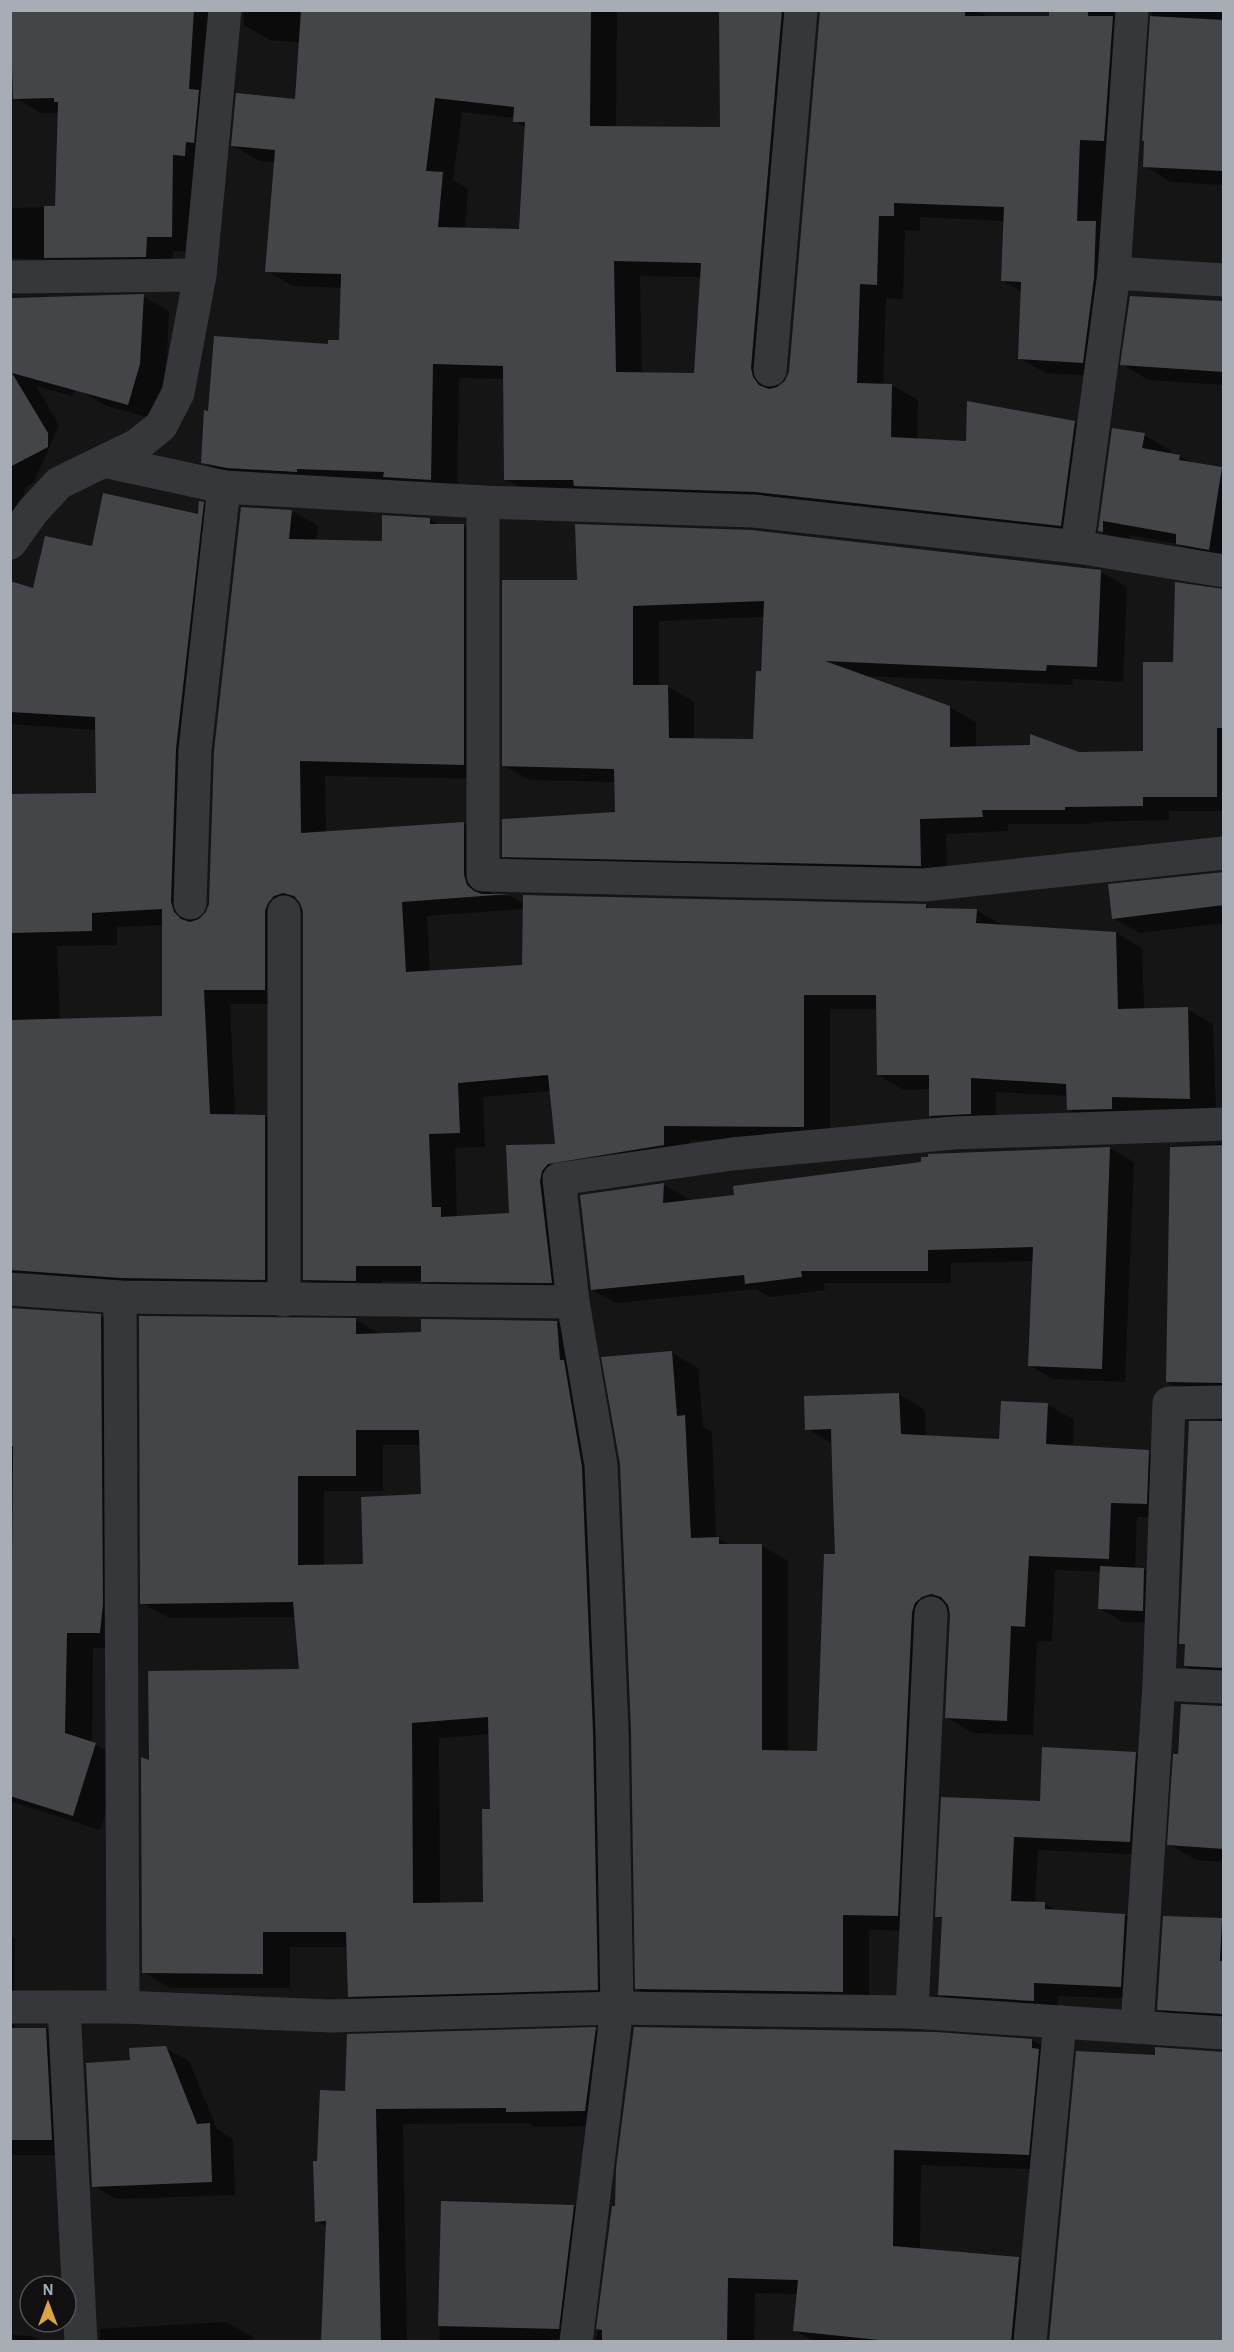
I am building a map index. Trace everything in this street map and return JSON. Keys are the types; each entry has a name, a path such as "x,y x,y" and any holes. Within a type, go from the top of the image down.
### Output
{"street":[{"path":"10,543 33,511 59,483 137,445 161,426 178,393 200,275 225,10"},
{"path":"770,370 801,10"},
{"path":"1077,547 1114,273 1132,10"},
{"path":"1114,273 1224,280"},
{"path":"10,277 200,275"},
{"path":"104,461 224,487 483,502 753,511 1077,547 1224,571"},
{"path":"190,903 195,750 224,487"},
{"path":"483,502 483,875 924,885 1224,853"},
{"path":"284,912 284,1299"},
{"path":"576,2342 617,2007 612,1731 601,1465 573,1302 559,1179 732,1154 953,1133 1224,1125"},
{"path":"10,1289 120,1297 573,1302"},
{"path":"120,1297 123,2007"},
{"path":"1137,2027 1159,1684 1169,1403 1224,1402"},
{"path":"912,2012 931,1613"},
{"path":"1159,1684 1224,1687"},
{"path":"10,2007 123,2007 330,2016 617,2007 912,2012 1224,2033"},
{"path":"63,2007 81,2342"},
{"path":"1030,2342 1060,2022"}],"building":[{"path":"10,10 194,10 189,89 199,90 194,143 186,142 185,156 173,155 172,237 147,237 146,257 44,258 44,206 55,206 58,102 54,102 54,98 13,99"},
{"path":"301,10 591,10 590,126 720,127 719,10 782,10 751,368 753,377 759,385 769,389 785,381 789,372 820,10 965,10 965,16 1049,16 1049,10 1088,10 1088,16 1113,16 1104,141 1080,140 1077,221 1096,221 1094,278 1083,363 1018,359 1021,282 1001,281 1004,207 894,203 894,216 879,216 877,285 860,284 857,383 892,384 891,437 966,441 967,401 1075,421 1061,526 755,492 574,486 573,480 504,480 503,366 433,364 431,480 383,477 384,472 297,469 297,472 227,468 201,463 204,410 208,411 214,336 328,344 328,340 339,340 341,274 265,272 275,150 231,146 236,93 295,99","holes":["435,98 514,107 513,122 525,122 519,229 438,227 443,172 426,171","614,261 701,263 694,373 616,372"]},
{"path":"1150,16 1224,20 1224,171 1143,167 1144,141 1142,141"},
{"path":"144,294 140,364 128,405 12,373 48,433 48,447 10,467 10,298"},
{"path":"1130,296 1224,301 1224,372 1120,365"},
{"path":"1112,428 1145,433 1142,448 1180,455 1179,460 1222,467 1209,550 1176,544 1176,534 1103,521 1103,532 1098,531"},
{"path":"103,493 198,514 199,501 204,502 176,749 171,902 174,912 181,919 190,922 199,919 206,912 209,904 214,751 241,507 292,510 289,539 382,541 382,515 430,518 430,524 464,524 464,765 300,761 301,833 464,822 464,875 467,885 482,894 510,894 402,902 406,972 522,965 523,895 926,904 926,908 977,909 976,923 1116,932 1118,1009 1188,1007 1190,1099 1112,1097 1112,1109 1067,1110 1066,1084 971,1078 971,1114 929,1116 929,1075 877,1075 876,995 804,995 804,1127 664,1126 664,1145 548,1164 542,1171 540,1181 552,1283 421,1282 421,1266 356,1266 356,1281 303,1280 303,912 294,896 283,893 274,896 265,911 265,990 204,990 210,1114 265,1115 265,1280 121,1278 10,1270 10,1020 162,1016 162,909 92,913 92,931 10,933 10,794 96,793 95,717 10,712 10,581 33,588 45,536 92,546","holes":["548,1075 555,1144 506,1145 509,1213 441,1217 441,1207 432,1207 429,1134 460,1133 458,1083"]},
{"path":"575,524 752,530 1101,570 1097,667 1047,665 1046,671 825,661 950,706 950,747 1030,745 1030,734 1079,752 1143,751 1143,662 1173,662 1175,582 1224,589 1224,728 1217,728 1217,797 1143,797 1143,806 1065,807 1065,810 982,810 983,817 920,819 921,866 502,857 502,819 615,812 614,769 502,766 502,580 577,580","holes":["764,601 761,671 756,671 753,739 669,738 668,685 633,685 633,606"]},
{"path":"1224,872 1224,905 1112,919 1108,884"},
{"path":"1224,1145 1224,1383 1166,1382 1170,1147"},
{"path":"1110,1147 1102,1369 1028,1366 1033,1247 928,1250 928,1271 801,1271 802,1277 745,1284 744,1275 591,1290 580,1195 664,1183 663,1203 734,1195 733,1186 921,1162 921,1157 928,1157 928,1154"},
{"path":"10,1308 101,1314 103,1604 100,1633 67,1633 65,1733 96,1743 73,1816 10,1796 13,1446 10,1446"},
{"path":"139,1316 356,1318 356,1334 421,1332 421,1319 557,1321 560,1360 564,1360 582,1467 593,1732 598,1990 348,1997 346,1932 263,1932 263,1974 142,1973 141,1757 149,1760 148,1671 299,1669 293,1602 140,1604","holes":["356,1430 419,1430 421,1494 361,1497 363,1564 298,1565 298,1476 356,1476","488,1717 490,1809 482,1809 483,1902 413,1903 412,1723"]},
{"path":"672,1351 677,1416 685,1415 691,1538 719,1537 719,1544 762,1544 762,1750 817,1751 824,1554 835,1554 831,1429 805,1430 804,1396 899,1393 901,1434 999,1439 1001,1401 1048,1403 1046,1444 1149,1450 1147,1504 1111,1503 1109,1559 1029,1556 1025,1627 1011,1626 1007,1721 945,1718 950,1614 948,1605 941,1597 931,1594 915,1603 912,1612 898,1916 843,1915 843,1992 635,1989 631,1731 620,1464 601,1357"},
{"path":"1189,1421 1224,1421 1224,1668 1184,1666 1185,1644 1179,1644"},
{"path":"1100,1566 1144,1568 1143,1611 1098,1609"},
{"path":"1181,1704 1224,1706 1224,1849 1167,1845 1173,1754 1178,1754"},
{"path":"1042,1747 1136,1752 1130,1842 1014,1837 1011,1901 1045,1902 1045,1909 1125,1914 1121,1987 1034,1983 1034,2001 938,1995 942,1917 935,1917 941,1797 1040,1801"},
{"path":"1163,1916 1222,1918 1220,1961 1224,1961 1224,2014 1157,2010"},
{"path":"596,2027 585,2111 506,2112 506,2108 376,2109 381,2342 321,2342 326,2221 315,2222 313,2161 317,2161 320,2090 345,2091 347,2034"},
{"path":"634,2027 936,2032 1032,2039 1032,2048 1039,2049 1029,2155 894,2150 893,2246 1019,2257 1011,2342 898,2342 793,2331 798,2280 728,2278 727,2342 602,2342 602,2330 596,2329 612,2206 615,2206 616,2168"},
{"path":"10,2028 46,2028 52,2140 10,2140"},
{"path":"166,2046 197,2124 210,2123 212,2182 92,2187 86,2063 130,2060 129,2048"},
{"path":"1155,2047 1224,2052 1224,2342 1049,2342 1076,2051 1155,2055"},
{"path":"441,2201 574,2205 559,2329 438,2326"}]}
